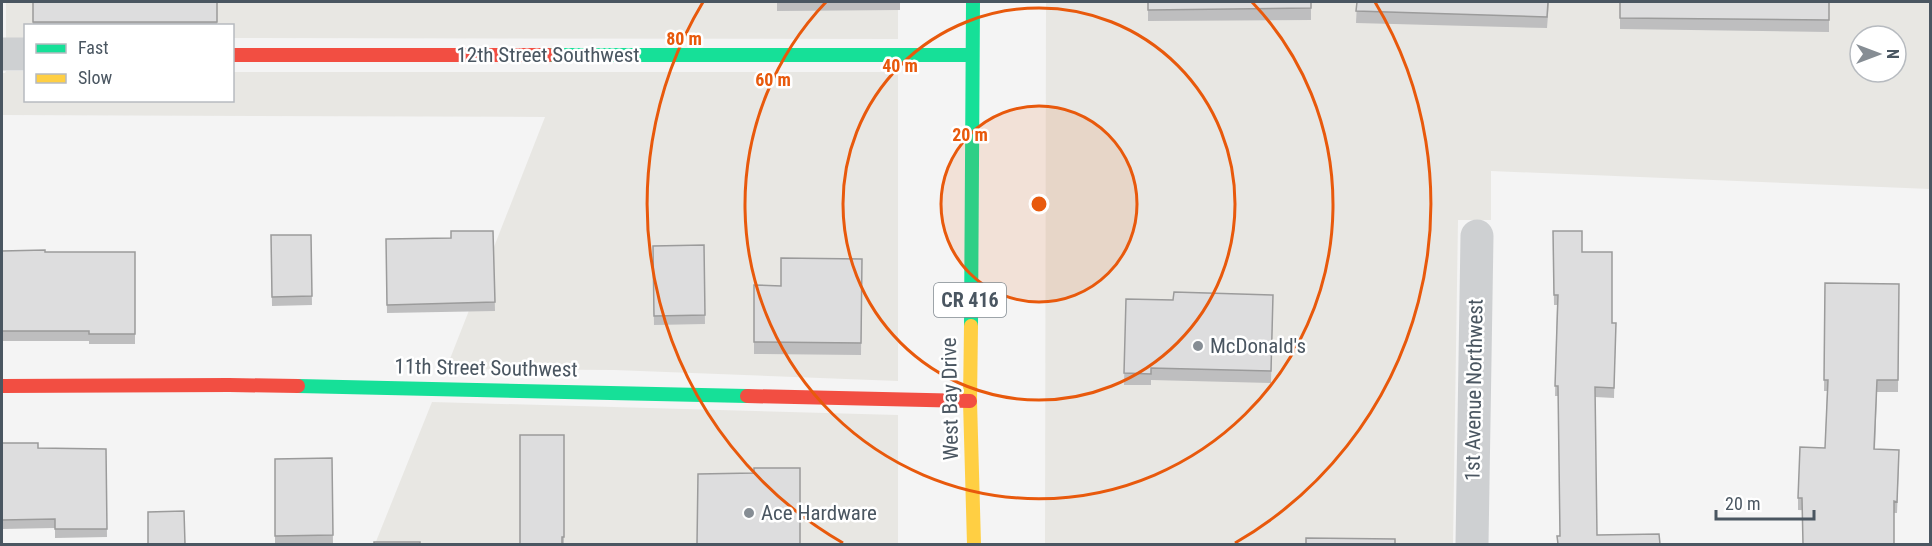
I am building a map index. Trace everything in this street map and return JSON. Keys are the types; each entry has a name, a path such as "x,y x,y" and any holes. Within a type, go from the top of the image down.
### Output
{"street":[{"name":"West Bay Drive","path":"973,2 969,401 974,544"},
{"path":"2,54 24,54"},
{"name":"12th Street Southwest","path":"234,55 971,56"},
{"name":"1st Avenue Northwest","path":"1472,544 1477,236"},
{"name":"11th Street Southwest","path":"2,386 229,384 969,401"}],"shaded area":[{"path":"6,2 898,2 898,39 234,38 234,24 24,24 24,38 6,38"},
{"path":"1046,2 1930,2 1930,189 1491,171 1491,220 1458,220 1453,544 1045,544"},
{"path":"6,71 24,71 24,102 234,102 234,72 898,72 898,381 614,370 446,369 545,117 2,115 2,73"},
{"path":"432,402 898,415 898,544 375,544"}],"building":[{"path":"33,2 217,2 217,22 33,22"},
{"path":"1148,2 1311,2 1311,8 1148,10"},
{"path":"1357,2 1548,2 1547,17 1356,11"},
{"path":"1620,2 1829,2 1829,20 1620,18"},
{"path":"451,231 493,231 495,302 387,305 386,239 451,238"},
{"path":"1553,231 1582,231 1582,252 1612,252 1612,323 1616,323 1614,388 1595,387 1597,535 1659,534 1660,544 1558,544 1557,536 1560,536 1558,386 1555,386 1558,295 1554,295"},
{"path":"271,235 311,235 312,296 272,297"},
{"path":"704,245 705,315 654,316 653,246"},
{"path":"45,250 45,252 135,252 135,334 89,334 89,331 2,331 2,251"},
{"path":"781,258 862,259 861,343 754,342 754,285 781,286"},
{"path":"1825,283 1899,284 1898,380 1877,380 1874,449 1899,450 1897,502 1894,501 1894,544 1803,544 1802,498 1798,498 1800,447 1825,448 1828,380 1824,380"},
{"name":"McDonald's","path":"1174,292 1273,295 1271,371 1151,368 1151,374 1124,373 1126,299 1173,300"},
{"path":"520,435 564,435 564,537 562,537 562,544 520,544"},
{"path":"2,443 38,443 38,448 106,449 107,529 55,529 55,519 2,520"},
{"path":"332,458 333,535 275,536 275,459"},
{"name":"Ace Hardware","path":"754,468 800,468 800,544 697,544 698,474 754,473"},
{"path":"184,511 185,544 148,544 148,512"},
{"path":"1306,538 1395,539 1395,544 1306,544"},
{"path":"374,542 420,542 420,544 374,544"}],"traffic: fast":[{"path":"971,326 973,2"},
{"path":"549,55 971,55"},
{"path":"298,386 747,396"}],"traffic: slow":[{"path":"971,326 970,401 974,544"}],"traffic: jam":[{"path":"234,55 549,55"},
{"path":"2,386 298,386"},
{"path":"747,396 970,401"}],"place":[{"name":"McDonald's","path":"1198,346"},
{"name":"Ace Hardware","path":"749,513"}]}
